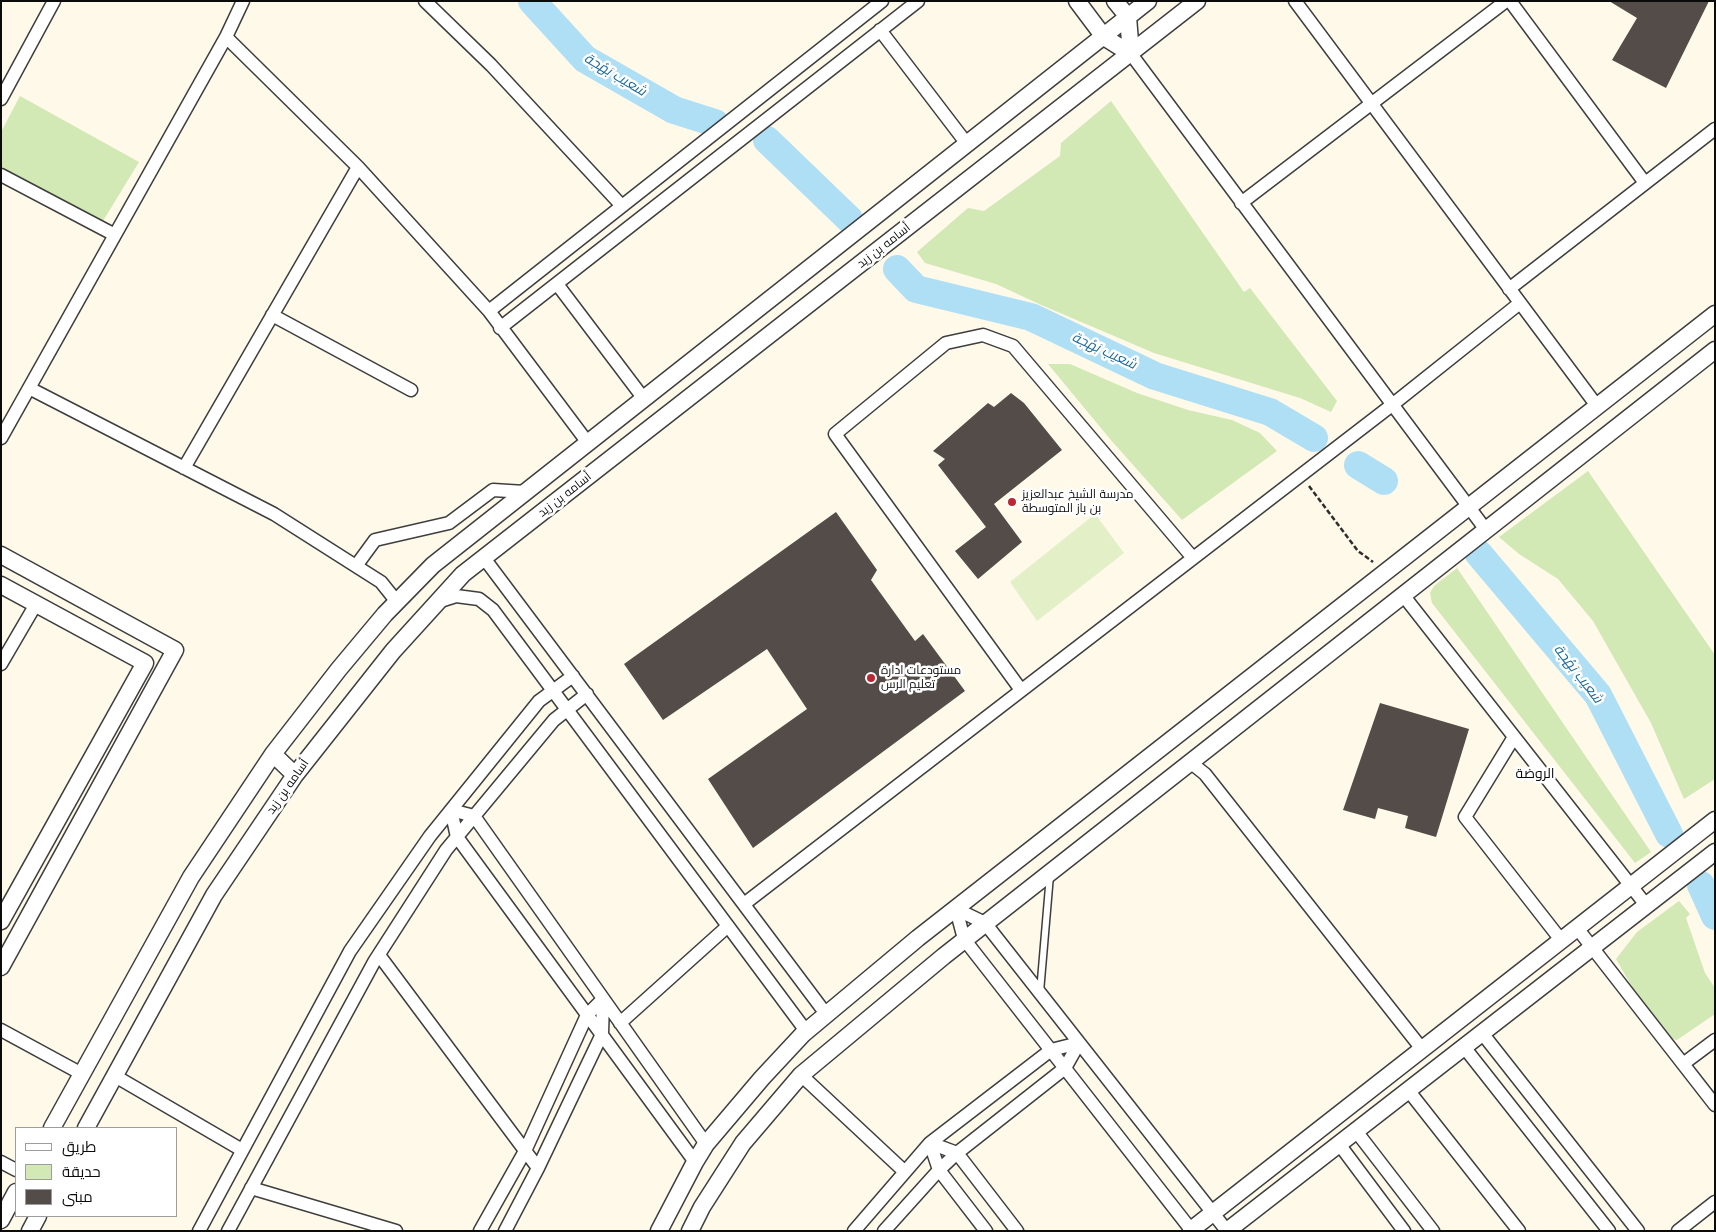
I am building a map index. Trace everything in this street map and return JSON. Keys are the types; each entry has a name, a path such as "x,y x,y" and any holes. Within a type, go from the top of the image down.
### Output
{"street":[{"path":"1,99 54,1"},
{"path":"1,438 226,37 244,1"},
{"path":"425,1 491,65 622,206"},
{"path":"489,311 882,1"},
{"path":"500,328 918,1"},
{"path":"1077,1 1104,37 1130,54 1486,530"},
{"path":"1115,1 1128,18 1130,54"},
{"path":"53,1127 191,877 273,754 339,670 397,602 432,565 1148,1"},
{"name":"أسامه بن زيد","path":"87,1127 214,895 295,775 393,651 463,574 1196,1"},
{"path":"1294,1 1597,406"},
{"path":"1241,203 1508,1 1645,183"},
{"path":"880,30 967,144"},
{"path":"226,37 358,167 489,311 588,443"},
{"path":"1509,289 1715,129"},
{"path":"184,468 358,167"},
{"path":"1,175 115,234"},
{"path":"557,284 644,399"},
{"path":"744,904 1392,405 1520,303"},
{"path":"660,1231 706,1144 762,1078 806,1031 956,909 1715,314"},
{"path":"272,315 411,390"},
{"path":"1021,690 835,434 946,344 983,335 1013,346 1192,558"},
{"path":"690,1231 702,1207 743,1143 801,1075 964,939 1715,350"},
{"path":"29,388 274,514 381,582 397,602"},
{"path":"356,566 375,540 449,523 494,490 525,492"},
{"path":"1,555 175,650 1,967"},
{"path":"484,558 826,1014"},
{"path":"1,585 145,662 1,921"},
{"path":"1403,595 1646,905"},
{"path":"437,602 456,596 479,599 493,610 806,1031"},
{"path":"1,664 36,604"},
{"path":"198,1231 350,951 430,836 451,810 539,702 573,676"},
{"path":"228,1231 379,955 446,850 554,720 586,694"},
{"path":"1514,737 1465,817 1561,940"},
{"path":"273,754 295,775"},
{"path":"1190,762 1205,774 1422,1049"},
{"path":"451,810 474,816 706,1144"},
{"path":"451,810 457,837 695,1162"},
{"path":"956,909 964,939 1191,1230 1715,820"},
{"path":"956,909 985,923 1227,1231 1715,852"},
{"path":"620,1024 728,926"},
{"path":"1577,928 1715,1104"},
{"path":"379,955 538,1168"},
{"path":"480,1231 525,1151 587,1014 603,999"},
{"path":"505,1231 538,1168 602,1034 603,999"},
{"path":"1,1030 82,1074"},
{"path":"1482,1033 1638,1231"},
{"path":"1683,1064 1715,1040"},
{"path":"854,1231 930,1143 1051,1050 1079,1043"},
{"path":"884,1231 939,1170 957,1153 1064,1068 1079,1043"},
{"path":"1464,1047 1609,1231"},
{"path":"801,1075 905,1172"},
{"path":"115,1076 242,1150"},
{"path":"1408,1090 1519,1231"},
{"path":"1356,1131 1433,1231"},
{"path":"930,1143 957,1153 1017,1231"},
{"path":"930,1143 939,1170 986,1231"},
{"path":"1339,1144 1404,1231"},
{"path":"1,1162 15,1169"},
{"path":"251,1188 396,1231"},
{"path":"1,1220 15,1194"},
{"path":"1678,1231 1715,1202"},
{"path":"30,1231 37,1217"}],"lane":[{"path":"1040,994 1050,872"}],"path":[{"path":"1300,475 1358,551 1386,572"}],"green space":[{"path":"20,96 139,162 103,221 1,168 1,132"},
{"path":"1111,101 1244,292 1250,288 1337,401 1331,412 1300,398 1154,353 996,284 925,263 917,252 968,208 984,211 1060,156 1061,143"},
{"path":"1048,364 1070,364 1137,393 1188,410 1232,420 1260,433 1277,451 1182,520 1110,439"},
{"path":"1588,471 1715,655 1715,779 1684,799 1651,723 1593,621 1558,579 1519,554 1499,537"},
{"path":"1095,514 1124,553 1037,621 1010,582"},
{"path":"1457,568 1651,852 1635,863 1432,603 1430,593 1434,586"},
{"path":"1679,901 1690,914 1686,918 1705,973 1715,988 1715,1014 1677,1040 1673,1039 1657,1019 1651,1020 1616,959 1637,932"}],"building":[{"path":"1609,1 1709,1 1666,88 1612,60 1637,18"},
{"path":"1011,393 1024,403 1062,450 994,504 1022,542 978,579 955,551 986,527 938,465 945,459 933,451 988,403 994,407"},
{"name":"مستودعات ادارة تعليم الرس","path":"836,512 877,570 871,580 915,641 923,634 965,691 753,848 708,779 807,709 767,649 663,720 624,664"},
{"path":"1380,703 1469,729 1436,837 1405,828 1408,816 1378,808 1375,819 1343,810"}],"waterway":[{"name":"شعيب بَهْجة","path":"532,1 585,59 674,110 715,123"},
{"name":"شعيب بَهْجة","path":"767,140 849,219"},
{"name":"شعيب بَهْجة","path":"897,269 916,289 1031,317 1155,376 1270,412 1314,438"},
{"name":"شعيب بَهْجة","path":"1358,465 1384,481"},
{"name":"شعيب بَهْجة","path":"1479,554 1598,695 1669,834"},
{"name":"شعيب بَهْجة","path":"1701,885 1715,916"}],"place":[{"name":"مدرسة الشيخ عبدالعزيز بن باز المتوسطة","path":"1012,502"},
{"name":"مستودعات ادارة تعليم الرس","path":"871,678"}],"district":[{"name":"الروضة","path":"1535,774"}]}
